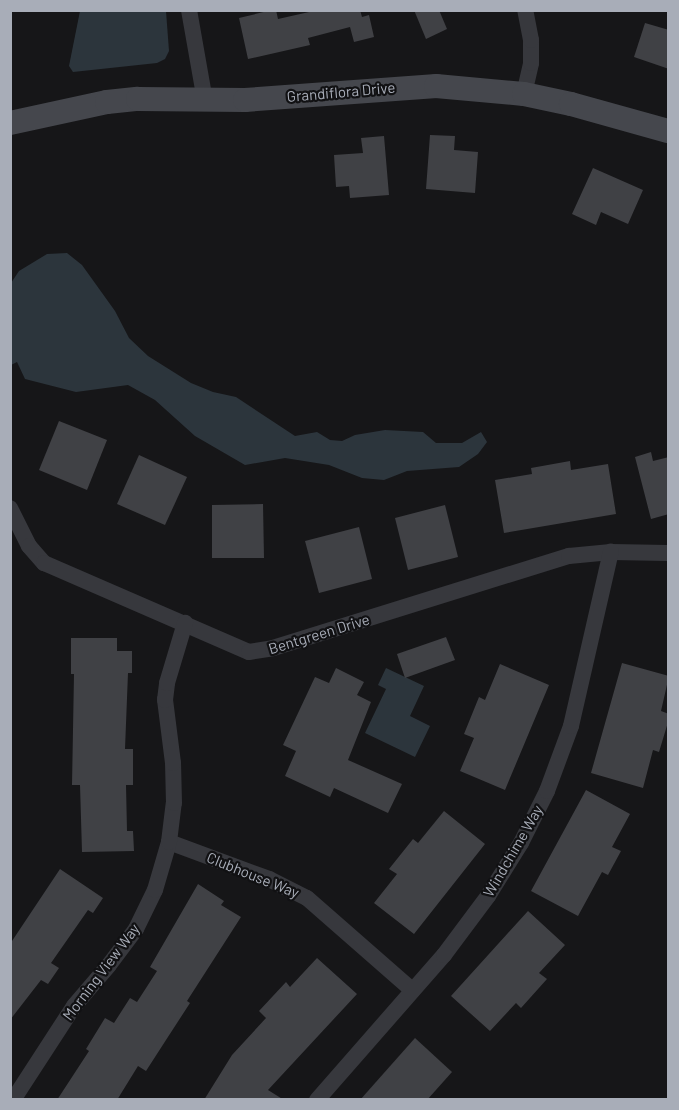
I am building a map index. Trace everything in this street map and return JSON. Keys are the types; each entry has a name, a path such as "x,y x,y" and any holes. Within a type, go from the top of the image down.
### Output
{"street":[{"path":"189,10 205,101"},
{"path":"524,94 531,63 531,40 525,10"},
{"name":"Grandiflora Drive","path":"10,123 107,102 138,99 205,101 407,86 468,87 524,94 583,106 669,131"},
{"name":"Bentgreen Drive","path":"10,507 29,546 44,562 185,622 240,649 260,652 569,556 611,552 669,553"},
{"name":"Windchime Way","path":"317,1100 444,955 488,896 520,843 548,790 579,696 611,552"},
{"name":"Morning View Way","path":"13,1100 74,1006 109,965 135,929 155,890 169,842 175,782 165,700 167,683 185,622"},
{"name":"Clubhouse Way","path":"169,842 269,879 307,898 412,990"}],"shaded area":[{"path":"80,11 166,11 169,51 165,59 157,63 73,72 69,66"},
{"path":"67,253 82,265 115,311 129,338 148,356 191,383 213,392 236,397 295,436 317,432 330,440 342,441 355,435 385,430 423,432 436,443 462,443 481,432 487,442 478,454 459,467 407,471 384,480 362,478 329,465 285,458 245,465 195,436 155,400 128,385 76,392 25,379 17,362 11,365 11,283 19,271 47,254"},
{"path":"386,668 424,686 410,716 430,726 415,757 365,733 386,689 378,685"}],"building":[{"path":"276,10 278,19 318,10 360,10 362,17 369,15 374,37 354,42 350,27 308,38 310,45 248,59 239,18"},
{"path":"414,10 439,10 447,29 426,39"},
{"path":"645,23 669,30 669,69 634,57"},
{"path":"430,135 455,136 454,150 478,152 475,193 426,189"},
{"path":"384,136 389,195 350,198 349,186 336,187 334,155 363,153 361,138"},
{"path":"593,168 643,190 628,224 601,212 596,225 572,214"},
{"path":"59,421 107,440 87,490 39,470"},
{"path":"651,452 653,461 669,457 669,514 651,519 635,457"},
{"path":"139,455 187,477 165,525 117,504"},
{"path":"570,461 571,470 608,464 616,514 504,533 495,480 532,474 531,468"},
{"path":"263,504 264,558 212,558 212,505"},
{"path":"445,505 458,557 408,570 395,518"},
{"path":"359,527 372,579 319,593 305,541"},
{"path":"446,637 455,660 405,678 397,654"},
{"path":"71,638 117,638 117,651 132,651 132,673 128,673 125,749 133,749 133,785 126,785 127,831 133,831 134,851 82,852 80,785 72,785 74,674 71,674"},
{"path":"622,663 669,676 661,711 669,714 669,719 659,752 653,750 643,788 591,773"},
{"path":"500,664 549,685 505,790 460,771 474,738 464,734 479,697 485,700"},
{"path":"336,668 364,682 357,695 371,702 348,760 402,784 388,813 334,788 330,797 285,776 296,751 283,745 315,677 329,683"},
{"path":"586,790 630,814 612,847 621,851 608,875 602,872 578,916 531,891"},
{"path":"444,811 485,844 414,934 374,903 397,874 389,869 413,839 418,843"},
{"path":"60,869 103,898 93,913 88,910 51,963 59,968 48,984 41,980 10,1020 10,944"},
{"path":"198,884 224,901 221,905 241,917 187,1001 190,1003 146,1071 138,1066 117,1100 57,1100 89,1051 86,1049 105,1018 114,1023 130,998 137,1002 157,971 150,967"},
{"path":"528,911 565,945 539,973 547,979 521,1008 516,1003 490,1031 451,996"},
{"path":"317,958 357,994 268,1090 284,1100 204,1100 232,1055 266,1018 259,1011 286,982 290,987"},
{"path":"415,1038 452,1072 427,1100 360,1100"}]}
